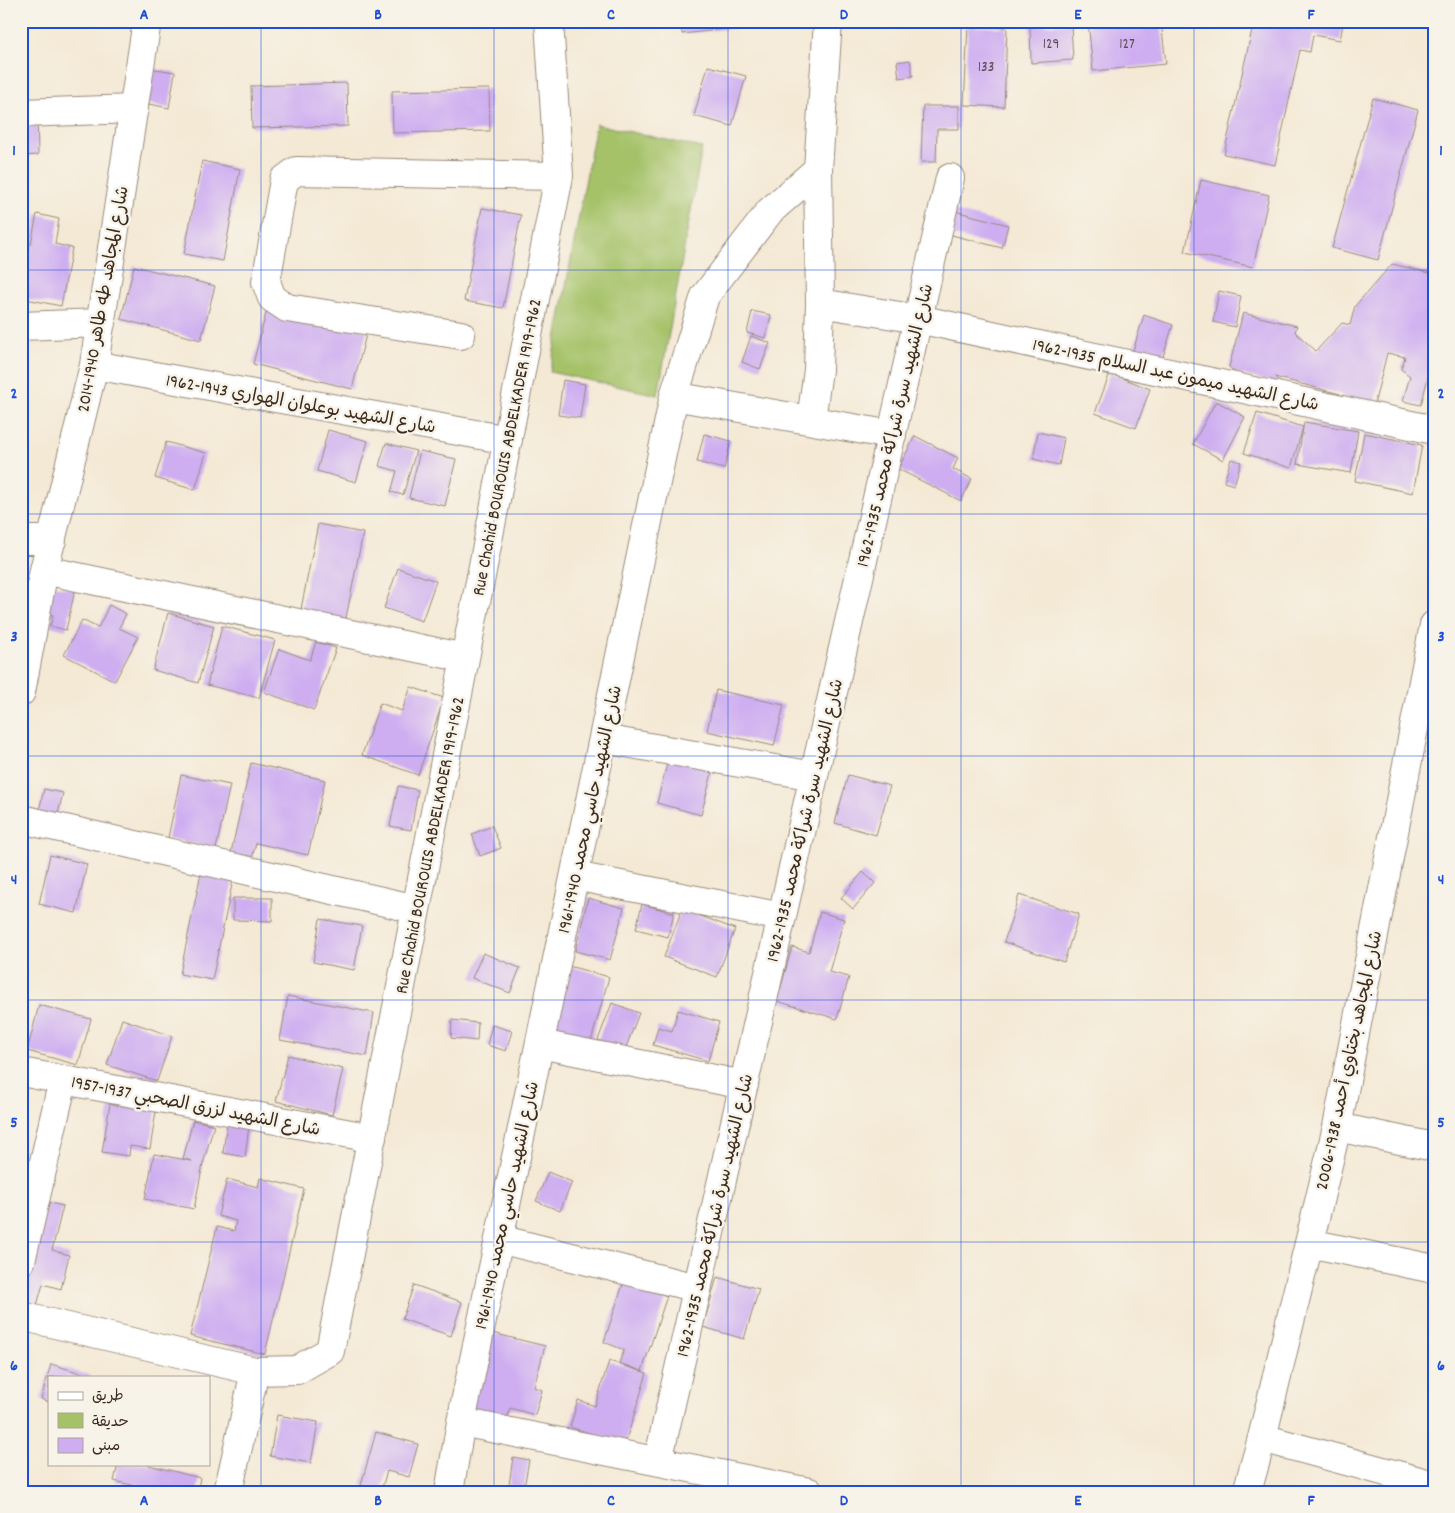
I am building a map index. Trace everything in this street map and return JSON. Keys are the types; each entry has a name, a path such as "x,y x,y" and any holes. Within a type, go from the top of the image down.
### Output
{"street":[{"name":"شارع المجاهد طه طاهر 1940-2014","path":"21,692 44,570 94,365 147,21"},
{"name":"Rue Chahid BOUROUIS ABDELKADER 1919-1962","path":"21,1316 255,1371 297,1370 330,1351 559,176 549,21"},
{"path":"811,420 818,370 820,303 818,169 828,21"},
{"path":"21,113 134,109"},
{"name":"شارع الشهيد حاسي محمد 1940-1961","path":"449,1492 461,1422 674,396 705,296 770,211 818,169"},
{"path":"461,335 287,308 272,298 266,282 284,180 296,171 559,176"},
{"name":"شارع الشهيد سرة شراكة محمد 1935-1962","path":"658,1462 950,178"},
{"name":"شارع الشهيد ميمون عبد السلام 1935-1962","path":"820,303 918,319 1434,430"},
{"path":"21,326 101,323"},
{"name":"شارع الشهيد بوعلوان الهواري 1943-1962","path":"94,365 508,440"},
{"path":"674,396 892,434"},
{"path":"21,540 52,540"},
{"path":"44,570 466,658"},
{"name":"شارع المجاهد بختاوي أحمد 1938-2006","path":"1247,1492 1262,1438 1337,1127 1434,625"},
{"path":"603,739 814,776"},
{"path":"21,819 416,908"},
{"path":"575,876 782,917"},
{"path":"540,1044 744,1085"},
{"name":"شارع الشهيد لزرق الصحبي 1937-1957","path":"21,1072 372,1138"},
{"path":"21,1261 63,1080"},
{"path":"1337,1127 1434,1147"},
{"path":"499,1239 697,1288"},
{"path":"1309,1243 1434,1270"},
{"path":"228,1492 255,1371"},
{"path":"461,1422 796,1491"},
{"path":"1262,1438 1434,1485"}],"green space":[{"path":"596,124 702,148 658,395 550,372"}],"building":[{"path":"681,21 734,21 735,28 682,34"},
{"path":"1088,21 1161,21 1166,64 1093,71"},
{"path":"1254,21 1329,21 1343,24 1340,40 1313,35 1310,52 1300,50 1275,165 1224,154"},
{"path":"1071,24 1073,60 1031,63 1030,26"},
{"path":"968,26 1007,28 1004,107 964,105"},
{"path":"910,60 913,76 899,78 897,62"},
{"path":"708,66 746,76 732,126 694,116"},
{"path":"149,68 175,72 169,108 144,103"},
{"path":"347,83 348,126 252,128 251,86"},
{"path":"489,89 490,131 393,133 392,91"},
{"path":"1373,98 1418,110 1378,260 1332,248"},
{"path":"923,106 959,106 959,129 937,129 936,162 921,162"},
{"path":"21,113 37,113 38,155 21,156"},
{"path":"202,161 240,169 223,261 184,254"},
{"path":"1201,180 1269,195 1253,267 1185,252"},
{"path":"482,208 521,215 503,308 464,301"},
{"path":"951,210 1008,225 1002,248 944,233"},
{"path":"37,214 59,219 55,244 72,248 61,306 21,298 21,286 29,244 31,244"},
{"path":"1392,264 1434,274 1434,349 1421,405 1403,401 1410,376 1401,369 1405,357 1387,353 1374,405 1275,377 1283,385 1236,373 1229,367 1243,313 1297,326 1295,332 1316,351 1342,323 1350,325 1355,306"},
{"path":"134,266 215,286 201,340 121,319"},
{"path":"1219,291 1241,296 1235,327 1213,322"},
{"path":"268,305 367,331 352,389 253,364"},
{"path":"752,311 771,315 766,338 747,333"},
{"path":"1144,315 1173,325 1162,360 1133,351"},
{"path":"751,336 770,343 760,369 742,362"},
{"path":"1110,373 1150,389 1136,428 1095,413"},
{"path":"563,380 585,384 580,418 558,415"},
{"path":"1216,401 1245,417 1223,460 1193,444"},
{"path":"1257,413 1303,427 1291,468 1244,453"},
{"path":"1304,422 1358,431 1351,473 1297,464"},
{"path":"328,430 368,441 356,482 317,471"},
{"path":"1038,432 1064,438 1059,465 1033,459"},
{"path":"1364,433 1422,445 1413,493 1355,481"},
{"path":"704,434 731,441 724,469 697,462"},
{"path":"915,436 958,458 953,469 972,479 961,501 898,469"},
{"path":"166,442 206,453 195,490 155,478"},
{"path":"386,443 416,451 403,495 391,492 397,471 379,466"},
{"path":"420,451 456,459 445,506 409,498"},
{"path":"1231,459 1241,462 1234,485 1224,482"},
{"path":"318,524 363,533 345,623 300,614"},
{"path":"398,568 436,581 422,621 384,608"},
{"path":"41,583 75,590 66,630 50,626 53,615 36,611"},
{"path":"109,605 126,614 119,628 138,637 115,681 64,655 82,620 98,628"},
{"path":"168,613 214,626 198,683 153,670"},
{"path":"222,626 275,640 259,698 207,685"},
{"path":"316,642 336,648 314,710 264,692 279,649 310,660"},
{"path":"411,687 444,698 418,775 362,755 380,703 402,711"},
{"path":"716,690 784,705 774,746 707,731"},
{"path":"669,756 713,769 701,815 657,803"},
{"path":"251,763 325,780 308,855 256,843 251,862 230,857"},
{"path":"181,775 230,785 216,849 168,838"},
{"path":"848,775 890,786 876,835 835,823"},
{"path":"398,786 418,790 411,830 390,826"},
{"path":"44,789 63,793 57,818 38,815"},
{"path":"492,826 501,848 480,856 472,834"},
{"path":"50,855 87,864 76,913 39,904"},
{"path":"863,872 875,883 853,909 841,898"},
{"path":"201,873 233,880 212,980 180,974"},
{"path":"1019,895 1079,914 1064,962 1004,942"},
{"path":"233,898 272,898 272,921 233,920"},
{"path":"588,898 624,908 610,960 575,951"},
{"path":"642,904 674,913 668,937 636,929"},
{"path":"682,909 735,929 717,977 664,957"},
{"path":"820,912 844,919 829,972 849,977 837,1019 777,1001 792,947 809,952"},
{"path":"320,919 362,926 354,970 313,962"},
{"path":"483,953 520,968 510,993 472,978"},
{"path":"565,965 609,977 590,1045 545,1033"},
{"path":"288,996 374,1013 367,1056 280,1040"},
{"path":"612,1003 639,1013 625,1050 598,1040"},
{"path":"39,1005 91,1019 78,1065 27,1051"},
{"path":"678,1010 719,1022 708,1061 653,1045 658,1027 672,1031"},
{"path":"122,1019 172,1036 157,1081 107,1065"},
{"path":"452,1020 478,1023 477,1041 451,1038"},
{"path":"492,1025 512,1031 506,1051 487,1045"},
{"path":"288,1055 343,1069 332,1115 276,1101"},
{"path":"110,1104 156,1111 150,1149 130,1146 129,1156 102,1152"},
{"path":"193,1120 214,1125 203,1164 194,1209 145,1199 154,1154 192,1161 183,1159"},
{"path":"227,1123 249,1126 245,1157 223,1153"},
{"path":"548,1172 572,1182 560,1211 536,1201"},
{"path":"260,1178 304,1189 265,1354 190,1336 217,1227 234,1231 236,1221 218,1216 227,1179 258,1187"},
{"path":"41,1201 63,1206 52,1250 69,1255 61,1289 43,1284 36,1309 21,1305 21,1275"},
{"path":"717,1277 759,1289 744,1339 703,1327"},
{"path":"624,1281 667,1296 642,1371 619,1363 624,1350 604,1342"},
{"path":"414,1285 462,1302 451,1336 402,1319"},
{"path":"488,1332 545,1346 534,1387 542,1390 535,1415 510,1408 506,1423 468,1413"},
{"path":"609,1361 647,1373 625,1444 570,1427 578,1400 595,1406"},
{"path":"51,1364 91,1376 48,1376 48,1402 41,1399"},
{"path":"277,1415 318,1422 311,1463 270,1456"},
{"path":"376,1432 418,1444 409,1477 387,1471 381,1491 361,1485"},
{"path":"513,1457 529,1460 524,1488 509,1485"},
{"path":"118,1466 153,1466 200,1478 197,1492 134,1491 136,1486 114,1481"},
{"path":"352,1487 368,1491 368,1492 351,1492"}]}
